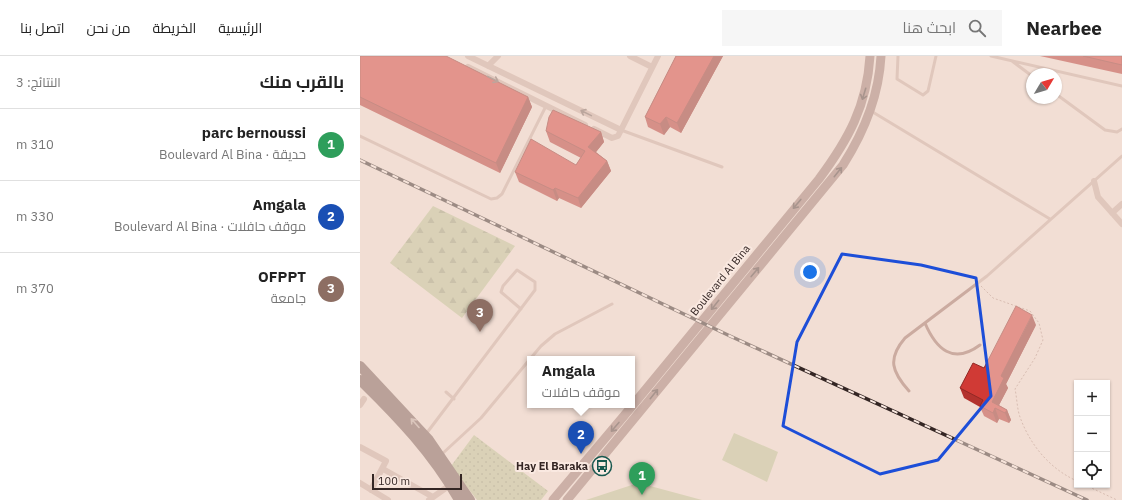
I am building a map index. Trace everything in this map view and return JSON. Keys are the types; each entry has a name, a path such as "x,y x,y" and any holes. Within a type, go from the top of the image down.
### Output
{"main road":[{"name":"Boulevard Al Bina","path":"635,404 838,154 859,111 868,80 870,56"},
{"name":"Boulevard Al Bina","path":"567,500 844,165 858,141 870,110 877,87 881,56"},
{"path":"360,366 425,435 459,500"},
{"path":"360,380 437,458 470,500"},
{"name":"Boulevard Al Bina","path":"553,500 631,408"}],"street":[{"path":"468,56 619,133"},
{"path":"488,66 498,56"},
{"path":"630,56 652,67"},
{"path":"459,63 612,138 619,133 658,56"},
{"path":"1094,181 1098,197 1122,224"},
{"path":"1112,213 1122,204"},
{"path":"360,405 364,399"},
{"path":"360,448 385,459 386,462 371,490"},
{"path":"383,469 431,498 450,485"},
{"path":"360,483 383,499"}],"lane":[{"path":"898,56 897,79 923,95 928,92 936,56"},
{"path":"991,56 1122,86"},
{"path":"1010,60 1026,72"},
{"path":"1062,98 1105,130 1117,132 1122,129"},
{"path":"360,136 495,199 502,194 546,106"},
{"path":"870,110 1050,219"},
{"path":"619,133 722,167"},
{"path":"908,391 897,377 893,366 895,349 905,338 978,283 1122,156"},
{"path":"425,435 454,399 521,309 536,286 533,281 517,270 503,286 501,292 521,309"},
{"path":"532,356 540,346 555,334 612,304"},
{"path":"925,323 930,336 938,346 946,352 959,355 970,352 980,345"},
{"path":"437,458 481,418 527,363"},
{"path":"446,392 454,399"}],"path":[{"path":"978,283 993,298 1030,311 1040,323 1043,340 1035,358 1015,389 1019,416 1034,447 1048,462 1074,480"},
{"path":"1091,488 1117,500"}],"highlighted area":[{"path":"842,254 921,265 976,278 991,396 938,460 880,474 783,426 797,342"}],"green space":[{"path":"433,206 515,246 462,318 390,263"},
{"path":"734,433 778,452 767,482 722,460"},
{"path":"474,435 548,491 541,500 477,500 451,466"},
{"path":"639,483 702,500 586,500"}],"building":[{"path":"360,56 446,56 528,97 496,163 360,97"},
{"path":"676,56 714,56 677,123 666,117 660,124 645,117"},
{"path":"1083,56 1122,56 1122,65"},
{"path":"553,110 601,132 588,147 607,161 578,198 555,188 553,190 515,172 531,139 576,165 585,151 546,131 549,117"},
{"path":"1016,306 1032,315 1001,376 1004,378 992,402 1007,410 1005,413 995,408 993,413 980,406 983,400 960,388 973,363 984,368"}],"railway":[{"path":"360,160 730,336 1087,500"}],"place":[{"name":"OFPPT","path":"480,332"},
{"name":"Amgala","path":"581,454"},
{"name":"Hay El Baraka","path":"602,466"},
{"name":"parc bernoussi","path":"642,495"}]}
